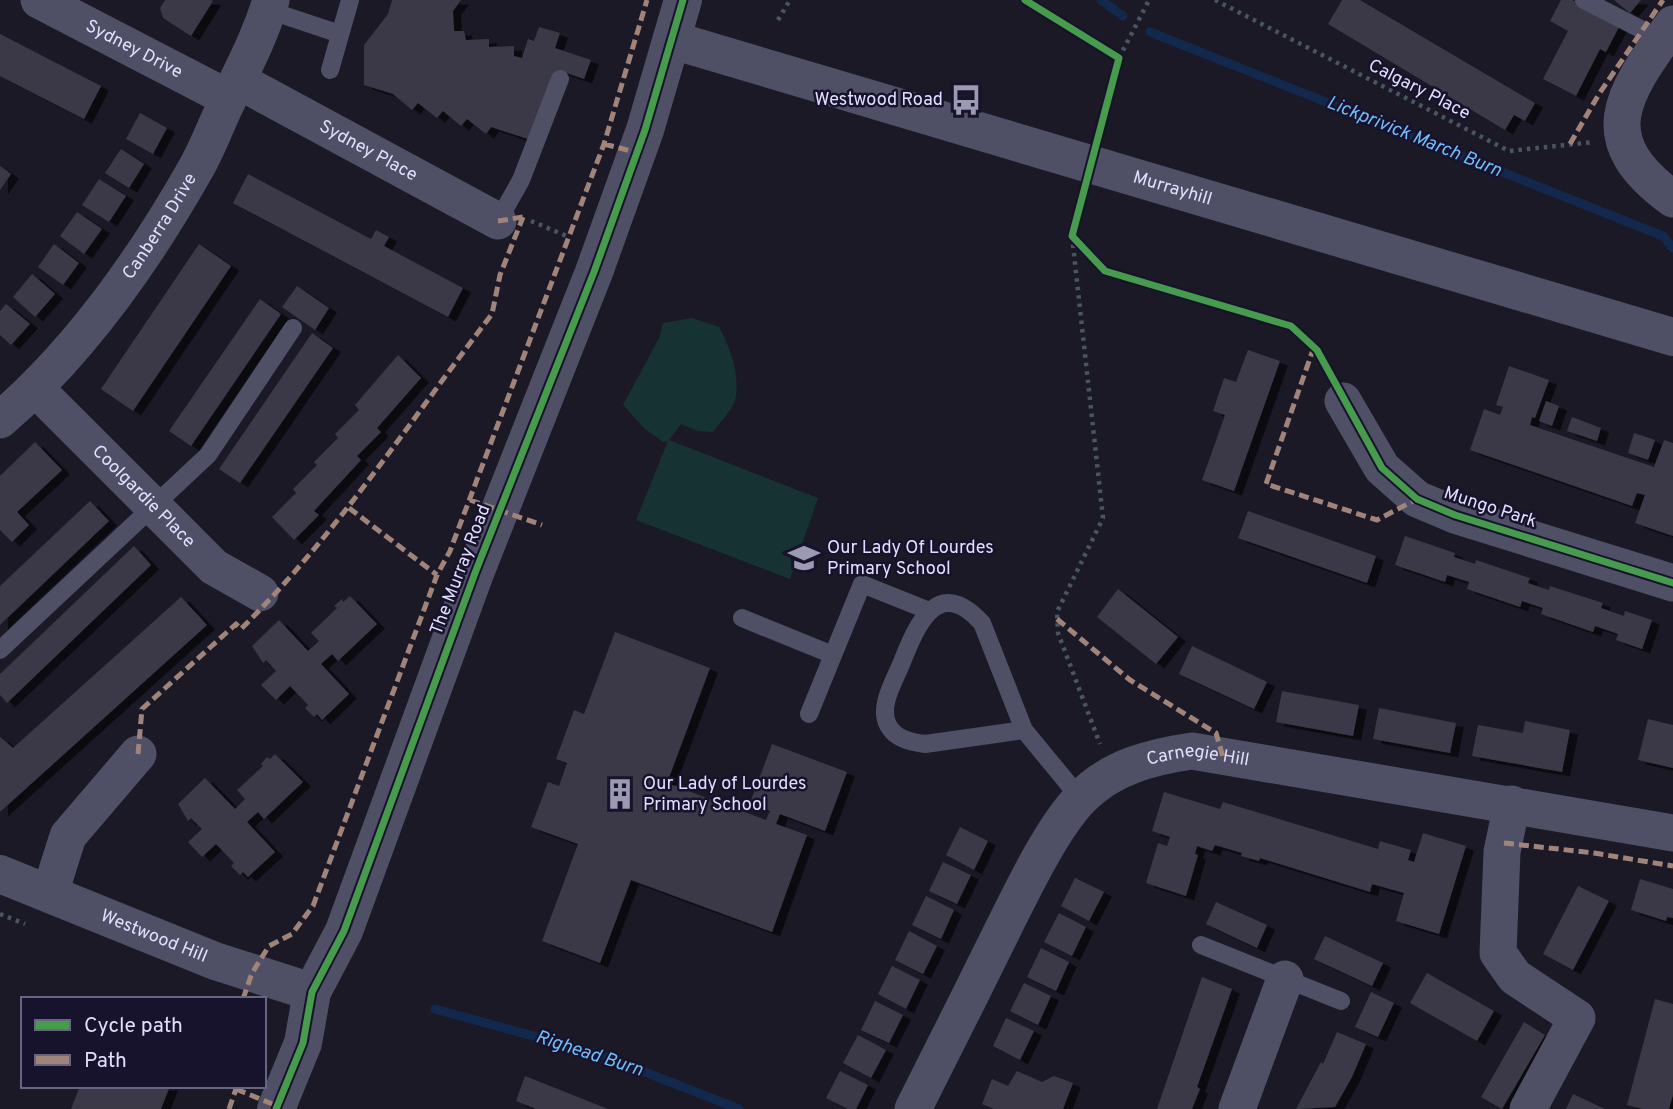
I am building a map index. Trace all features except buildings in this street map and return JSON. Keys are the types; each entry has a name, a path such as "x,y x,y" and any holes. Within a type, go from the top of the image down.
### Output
{"street":[{"name":"Sydney Drive","path":"38,0 234,90"},
{"path":"672,40 683,0"},
{"name":"Canberra Drive","path":"0,420 36,389 98,314 162,225 197,167 270,5"},
{"path":"1667,32 1636,79 1624,105 1623,138 1624,147 1635,165 1673,199"},
{"name":"Murrayhill","path":"672,40 1673,337"},
{"name":"The Murray Road","path":"276,1109 303,1043 313,992 344,931 475,573 594,272 645,130 672,40"},
{"name":"Sydney Place","path":"234,90 510,219"},
{"name":"Coolgardie Place","path":"36,389 214,566 260,593"},
{"name":"Mungo Park","path":"1343,401 1382,468 1417,499 1455,515 1673,583"},
{"name":"Carnegie Hill","path":"913,1109 1026,883 1080,799 1112,774 1150,757 1192,751 1673,833"},
{"path":"50,893 68,836 138,754"},
{"path":"1512,804 1502,852 1498,953 1515,977 1577,1018 1528,1109"},
{"name":"Westwood Hill","path":"0,874 215,961 313,992"},
{"path":"1237,1109 1285,979"}],"lane":[{"path":"330,70 350,0"},
{"path":"1584,0 1667,32"},
{"path":"270,5 340,34"},
{"path":"510,219 560,79"},
{"path":"0,650 208,455 293,328"},
{"path":"809,714 862,584 928,610 949,604 972,613 982,624 1024,730 1080,799"},
{"path":"928,610 916,627 886,701 884,715 888,727 911,742 925,744 1024,730"},
{"path":"742,618 833,655"},
{"path":"1201,944 1341,1001"}],"path":[{"path":"778,20 790,0"},
{"path":"1116,71 1119,58 1149,0"},
{"path":"1107,51 1119,58"},
{"path":"510,219 569,237"},
{"path":"1075,223 1072,236 1103,518 1056,612 1058,633 1112,774"},
{"path":"1072,236 1080,245"}],"green space":[{"path":"692,318 719,327 733,362 737,381 735,400 713,432 697,431 681,424 669,440 818,498 790,579 636,520 668,441 663,442 644,428 623,405 659,338 663,323"}],"waterway":[{"name":"Lickprivick March Burn","path":"1101,0 1123,16"},
{"name":"Lickprivick March Burn","path":"1150,32 1663,236 1673,248"},
{"name":"Righead Burn","path":"435,1009 599,1054 739,1109"}],"marked path":[{"path":"244,997 252,973 269,946 292,934 313,906 437,575 450,551 604,144 647,0"},
{"path":"1570,144 1599,94 1663,0"},
{"path":"604,144 635,152"},
{"path":"498,221 523,217"},
{"path":"138,754 142,709 236,624 241,629 276,592 341,516 492,314 500,275 523,217"},
{"path":"1314,347 1266,484 1377,520 1417,499"},
{"path":"470,500 542,525"},
{"path":"349,508 437,575"},
{"path":"1057,619 1130,680 1216,733 1223,757"},
{"path":"1504,843 1594,853 1673,866"},
{"path":"229,1109 236,1088"},
{"path":"236,1089 282,1108"}],"cycle path":[{"path":"276,1109 303,1043 312,992 344,931 475,573 594,272 645,130 683,0"},
{"path":"1025,0 1119,58 1072,236 1105,271 1291,326 1317,350 1382,468 1417,499 1455,515 1673,583"}],"place":[{"name":"Westwood Road","path":"966,100"},
{"name":"Our Lady Of Lourdes Primary School","path":"804,558"},
{"name":"Our Lady of Lourdes Primary School","path":"620,794"}]}
